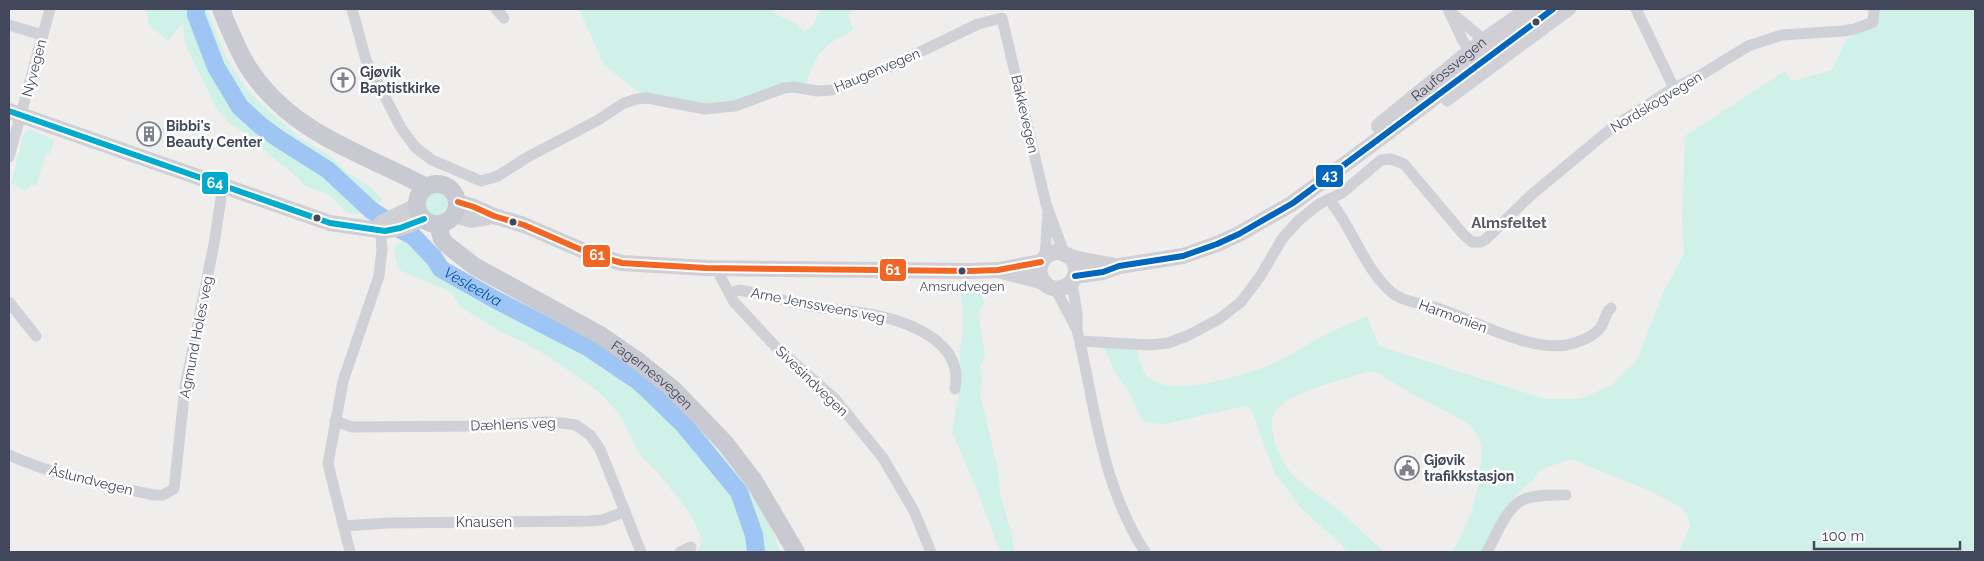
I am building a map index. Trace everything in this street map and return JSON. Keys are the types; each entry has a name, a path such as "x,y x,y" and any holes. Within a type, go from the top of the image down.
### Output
{"main road":[{"path":"15,113 330,223 376,229 383,222 435,209 403,174 393,172 317,132 282,107 252,73 232,37 221,9"},
{"path":"228,9 232,37"},
{"name":"Raufossvegen","path":"998,270 1064,288 1073,279 1119,266 1163,261 1200,251 1239,234 1279,209 1293,203 1481,52 1529,9"},
{"name":"Raufossvegen","path":"1481,52 1553,9"},
{"name":"Raufossvegen","path":"435,209 474,207 494,216 524,225 591,254 622,263 669,267 998,270 1043,259 1054,252 1119,266"},
{"name":"Fagernesvegen","path":"435,209 442,239 450,249 457,252 474,266 600,335 638,361 673,389 725,443 754,481 796,552"},
{"path":"1068,255 1076,266 1073,279"},
{"path":"1043,259 1039,272 1049,285"}],"street":[{"name":"Nyvegen","path":"9,157 15,113 50,9"},
{"name":"Haugenvegen","path":"352,9 366,60 401,128 416,148 432,160 481,181 498,176 526,158 591,124 624,103 637,98 647,98 705,109 735,106 784,88 794,87 817,91 832,90 889,67 978,24 1002,18"},
{"path":"1447,101 1571,9"},
{"path":"1636,9 1674,88"},
{"name":"Nordskogvegen","path":"1330,199 1342,192 1375,164 1387,159 1404,164 1470,240 1481,242 1530,196 1597,139 1674,88 1701,75 1748,46 1766,39 1789,34 1855,29 1873,22 1874,9"},
{"path":"1449,10 1464,22 1481,52"},
{"path":"1449,10 1463,40 1481,52"},
{"name":"Bakkevegen","path":"1002,18 1048,210 1068,255"},
{"path":"9,25 42,35"},
{"name":"Agmund Holes veg","path":"174,489 185,387 214,244 223,185"},
{"path":"1078,336 1149,345 1168,343 1187,336 1219,319 1237,306 1249,293 1289,229 1319,204 1330,199"},
{"name":"Harmonien","path":"1330,199 1371,267 1385,285 1399,298 1441,309 1500,333 1551,345 1573,343 1592,335 1603,324 1606,314 1611,308"},
{"name":"Bakkevegen","path":"1043,259 1048,210"},
{"path":"350,552 328,464 343,381 379,276 381,236 376,229"},
{"name":"Sivesindvegen","path":"718,268 720,276 734,302 776,347 835,399 883,458 914,511 931,552"},
{"path":"1073,279 1078,336 1097,432 1114,492 1145,552"},
{"path":"1049,285 1078,336"},
{"name":"Arne Jenssveens veg","path":"729,293 739,290 810,306 865,313 898,322 928,334 937,341 952,360 957,373 955,389"},
{"path":"9,302 36,336"},
{"name":"Dæhlens veg","path":"335,421 352,427 478,426 543,422 576,425 590,435 600,449 641,552"},
{"name":"Åslundvegen","path":"9,455 44,469 114,487 154,495 162,495 174,489"},
{"path":"1487,552 1503,521 1520,501 1542,495 1566,495"},
{"name":"Knausen","path":"343,526 389,523 589,521 602,520 624,512"},
{"path":"680,552 691,547"}],"green space":[{"path":"146,9 207,9 225,55 244,86 260,103 300,138 328,154 347,173 371,187 382,200 365,211 350,214 329,195 304,185 247,134 231,125 216,108 185,43 183,23 168,41 149,25"},
{"path":"579,9 772,9 775,14 796,23 804,32 812,25 820,9 852,9 849,16 853,29 832,42 822,51 815,61 805,86 733,108 649,100 604,65"},
{"path":"1875,9 1975,9 1975,552 1679,552 1690,526 1686,513 1680,507 1648,490 1571,459 1538,472 1533,480 1522,489 1508,505 1484,552 1452,552 1468,520 1475,497 1481,461 1479,438 1464,421 1414,395 1376,372 1366,372 1320,386 1286,401 1278,408 1272,423 1275,443 1279,453 1294,476 1340,511 1385,552 1347,552 1340,543 1302,509 1274,472 1251,409 1244,406 1165,424 1146,422 1142,420 1129,392 1113,369 1101,340 1138,348 1138,357 1142,368 1155,382 1188,386 1209,383 1279,361 1325,335 1367,316 1379,346 1545,399 1580,399 1610,386 1637,360 1663,293 1684,254 1682,221 1685,136 1785,71 1792,81 1832,70 1847,38 1863,31 1869,25"},
{"path":"29,129 54,141 50,154 46,153 36,186 31,184 26,191 11,183 24,133"},
{"path":"436,192 441,193 447,199 447,209 441,215 436,216 431,215 425,209 424,204 425,199 431,193"},
{"path":"405,239 409,239 426,260 513,317 557,340 575,340 587,337 648,378 700,428 746,484 767,516 780,552 697,552 702,540 691,515 660,475 640,455 620,415 599,392 551,358 503,333 461,307 451,292 399,270 394,248"},
{"path":"969,282 980,290 984,303 979,311 985,355 980,367 982,380 980,394 999,474 1000,493 1015,552 1000,552 976,487 952,432 962,377 959,355 963,332 960,283"}],"waterway":[{"name":"Vesleelva","path":"196,9 196,15 216,67 240,107 261,126 328,170 371,210 413,236 434,258 441,269 589,348 638,381 648,390 684,425 739,492 754,535 756,552"}],"transit line":[{"name":"43","path":"1075,276 1103,272 1119,266 1183,256 1239,234 1293,203 1553,9"},
{"name":"64","path":"9,111 330,223 385,231 400,228 424,219"},
{"name":"61","path":"458,202 524,225 591,254 622,263 706,268 970,271 998,270 1041,262"}],"place":[{"name":"Gjøvik Baptistkirke","path":"343,80"},
{"name":"Bibbi's Beauty Center","path":"149,134"},
{"name":"Amsrudvegen","path":"962,271"},
{"name":"Gjøvik trafikkstasjon","path":"1407,468"}],"district":[{"name":"Almsfeltet","path":"1509,223"}]}
